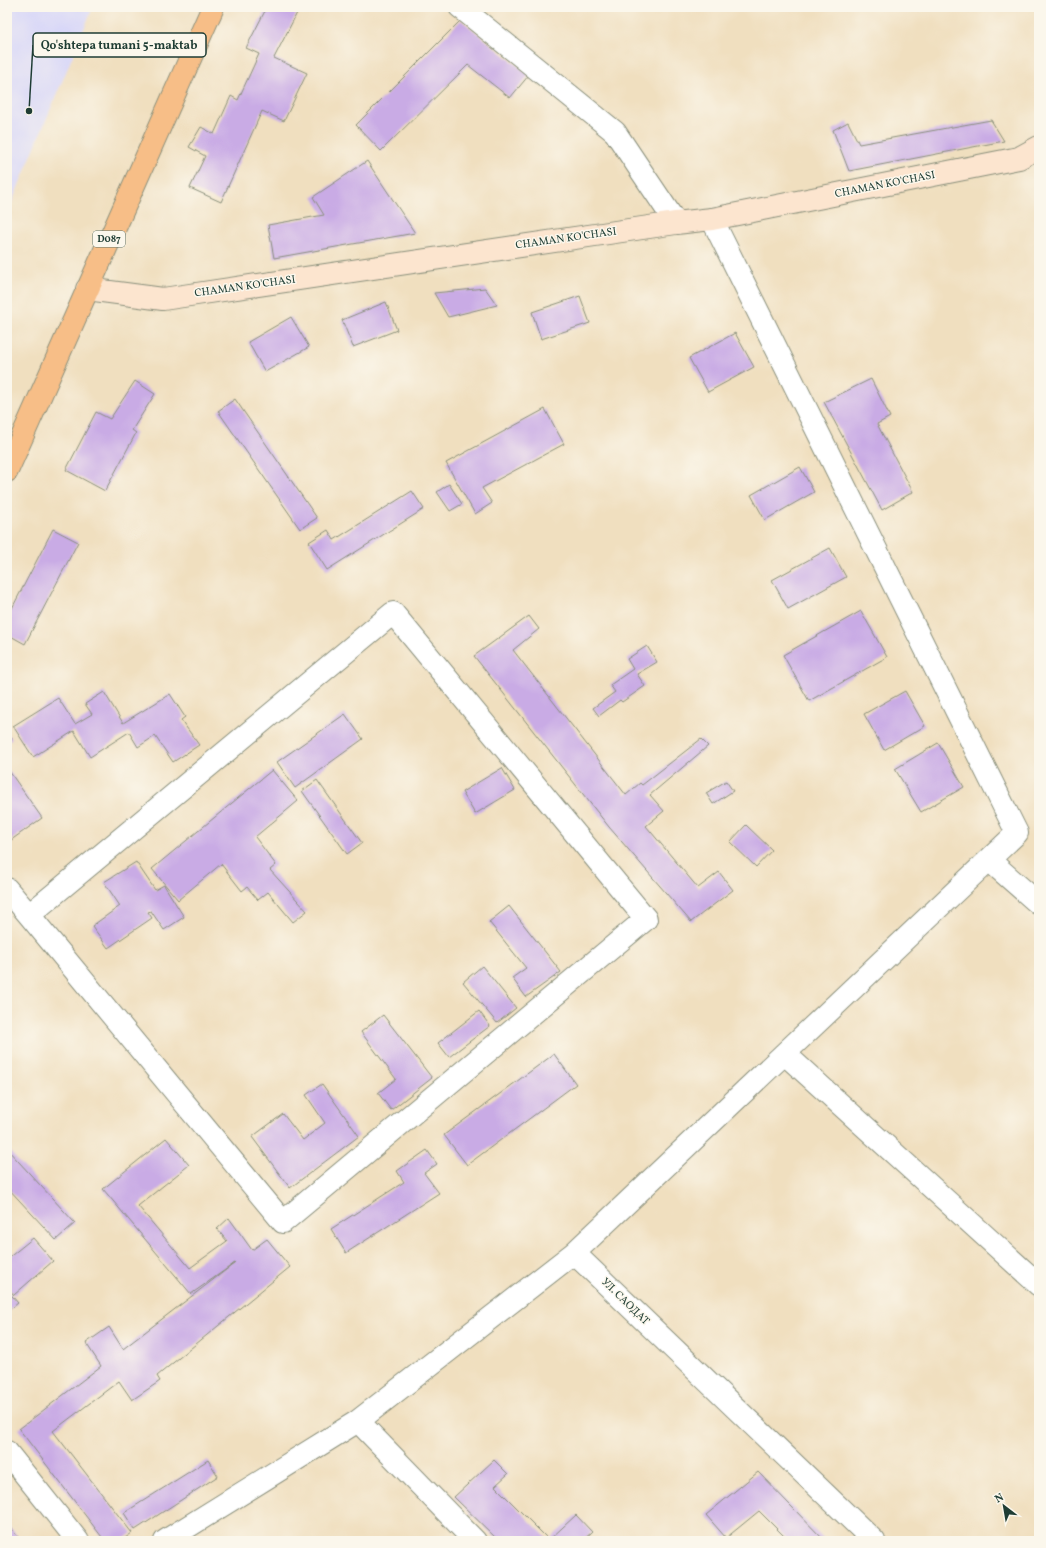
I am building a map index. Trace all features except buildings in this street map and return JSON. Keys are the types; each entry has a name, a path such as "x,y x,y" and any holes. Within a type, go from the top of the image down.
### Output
{"main road":[{"name":"D087","path":"7,471 212,7"}],"street":[{"path":"460,7 615,132 676,223"},
{"name":"CHAMAN KO'CHASI","path":"87,289 163,299 676,223 712,219 1019,158 1039,147"},
{"path":"165,1541 358,1421 574,1253 1017,833 712,219"},
{"path":"7,889 283,1222 646,919 393,613 29,915"},
{"path":"989,860 1039,904"},
{"path":"785,1054 1039,1285"},
{"name":"УЛ. САОДАТ","path":"574,1253 874,1541"},
{"path":"358,1421 475,1541"},
{"path":"7,1452 78,1541"}],"shaded area":[{"path":"7,7 93,7 7,214"}],"place":[{"name":"Qo'shtepa tumani 5-maktab","path":"29,111"}]}
